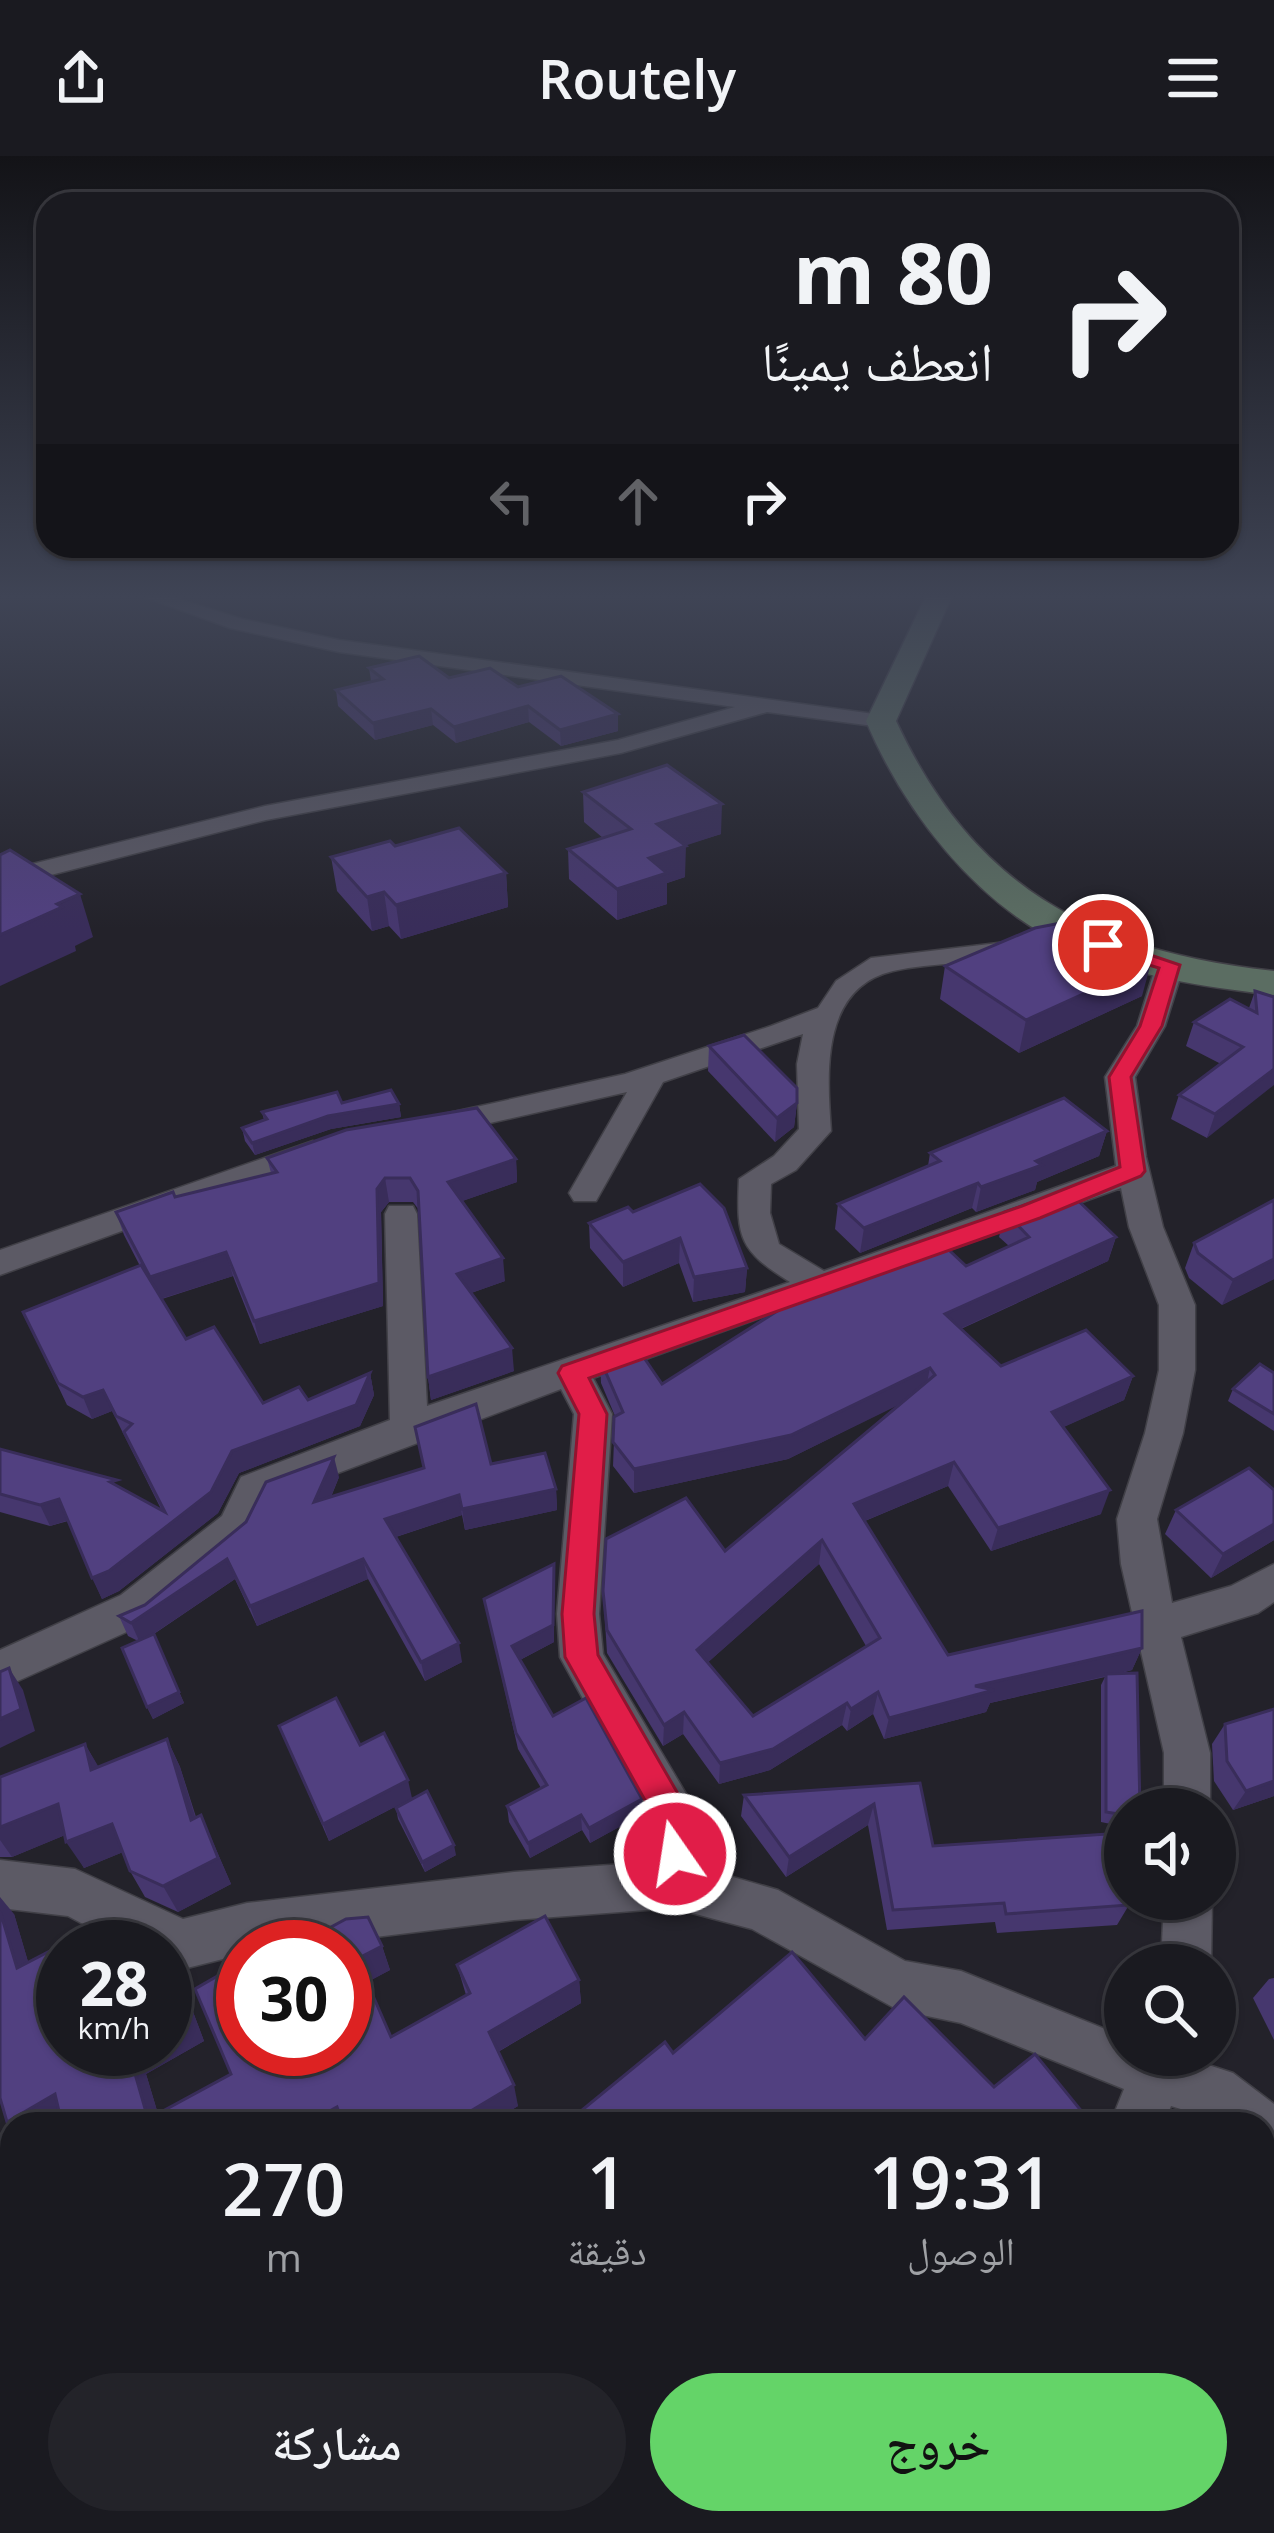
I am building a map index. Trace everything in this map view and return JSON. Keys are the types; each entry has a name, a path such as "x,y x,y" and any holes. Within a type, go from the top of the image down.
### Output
{"main road":[{"path":"888,707 881,721 892,751 998,884 1078,938 1170,965 1274,983"}],"street":[{"path":"0,880 265,813 621,746 760,707 881,721"},
{"path":"818,1284 764,1250 754,1213 755,1178 785,1163 815,1131 812,1064 819,1027 846,987 881,964 957,958 1078,938"},
{"path":"1170,965 1151,1026 1120,1077 1133,1171 1147,1227 1177,1305 1177,1370 1164,1433 1137,1520 1142,1564 1187,1753 1187,1788"},
{"path":"410,1130 652,1075 768,1039 828,1014"},
{"path":"585,1193 652,1075"},
{"path":"0,1263 343,1140"},
{"path":"0,1670 136,1608 236,1527 255,1488 374,1445 409,1427 1031,1212 1133,1171"},
{"path":"401,1214 409,1427"},
{"path":"572,1373 593,1414 578,1614 582,1657 678,1825 673,1884"},
{"path":"1159,1625 1243,1600 1274,1581"},
{"path":"0,1884 21,1882 75,1893 135,1926 182,1944 248,1928 514,1896 673,1884 761,1907 898,1985 962,1997 1153,2085 1214,2092 1240,2112"}],"building":[{"path":"355,707 525,707 454,727 431,709 373,723"},
{"path":"529,707 607,707 618,714 560,730"},
{"path":"667,765 722,804 657,824 686,846 649,858 667,873 617,889 568,849 631,829 583,792"},
{"path":"459,828 506,873 396,905 384,892 367,897 331,857 390,841 395,846"},
{"path":"10,850 80,894 0,935 0,855"},
{"path":"1076,920 1151,963 1026,1020 945,966 1035,928"},
{"path":"1255,991 1274,997 1274,1069 1215,1114 1179,1095 1243,1047 1194,1022 1230,999 1257,1013"},
{"path":"744,1035 797,1088 797,1103 777,1118 709,1046"},
{"path":"391,1090 399,1104 328,1116 252,1143 242,1128 267,1119 262,1112 337,1092 342,1103"},
{"path":"1064,1098 1107,1131 1036,1161 1042,1165 981,1187 978,1183 864,1228 838,1204 940,1161 930,1153"},
{"path":"477,1108 516,1159 448,1182 503,1258 457,1274 512,1348 428,1377 418,1191 410,1178 385,1178 377,1189 379,1283 254,1321 226,1252 150,1277 116,1212 173,1192 175,1197 277,1172 267,1158 346,1130"},
{"path":"700,1184 724,1208 747,1268 694,1277 680,1238 623,1262 589,1223 628,1207 633,1212"},
{"path":"1067,1190 1116,1237 945,1314 1001,1366 1086,1330 1133,1376 1052,1412 1110,1490 998,1528 954,1462 854,1504 948,1655 1142,1611 1142,1648 975,1686 994,1690 889,1718 878,1692 851,1709 847,1703 773,1749 720,1763 684,1712 664,1725 607,1630 606,1539 686,1498 725,1551 935,1375 930,1368 791,1435 634,1469 613,1442 614,1417 623,1412 600,1359 636,1346 662,1384 812,1289 889,1253 935,1237 966,1266 1029,1237 1005,1212","holes":["822,1540 880,1638 753,1716 697,1650"]},
{"path":"1274,1200 1274,1259 1233,1280 1198,1253 1194,1243"},
{"path":"141,1265 186,1339 214,1327 263,1403 299,1387 308,1400 370,1373 356,1405 232,1451 211,1492 109,1571 92,1578 59,1499 40,1505 0,1494 0,1449 117,1480 110,1482 165,1512 124,1432 132,1424 116,1416 103,1390 83,1397 58,1383 23,1312"},
{"path":"1260,1364 1274,1373 1274,1414 1233,1389"},
{"path":"476,1404 491,1464 545,1453 556,1489 462,1509 459,1495 385,1519 459,1643 421,1662 363,1559 250,1606 227,1559 131,1623 119,1616 145,1605 246,1522 266,1482 334,1457 314,1502 424,1468 415,1427"},
{"path":"1249,1468 1274,1490 1274,1524 1223,1554 1176,1510"},
{"path":"554,1564 553,1625 512,1646 553,1716 586,1698 642,1799 589,1828 581,1815 528,1843 507,1806 547,1785 516,1733 484,1599"},
{"path":"154,1634 179,1692 147,1707 122,1648"},
{"path":"9,1668 21,1709 0,1719 0,1672"},
{"path":"1137,1673 1140,1788 1106,1788 1106,1674"},
{"path":"336,1698 360,1745 384,1733 408,1780 323,1824 279,1726"},
{"path":"1274,1709 1274,1781 1246,1791 1227,1761 1225,1724"},
{"path":"167,1739 191,1820 201,1815 218,1858 163,1886 130,1871 112,1824 66,1842 58,1804 0,1827 0,1777 85,1744 91,1770"},
{"path":"920,1783 933,1846 1104,1834 1104,1907 1006,1914 1004,1903 893,1910 874,1804 789,1857 744,1795"},
{"path":"427,1791 454,1845 422,1862 396,1808"},
{"path":"0,1911 17,1968 36,1958 36,2076 136,2076 146,2112 59,2112 55,2094 24,2112 4,2112 0,2098"},
{"path":"545,1916 579,1980 489,2032 514,2085 469,2112 339,2112 337,2107 328,2112 161,2112 227,2076 372,2076 372,1993 391,2037 470,1993 457,1965"},
{"path":"372,1925 382,1946 372,1951"},
{"path":"792,1952 865,2039 904,1997 994,2087 1035,2054 1082,2112 580,2112 665,2042 673,2053"},
{"path":"216,1977 216,2039 195,1989"}],"route":[{"path":"675,1854 678,1825 582,1657 578,1614 593,1414 572,1373 1031,1212 1133,1171 1120,1077 1136,1043 1151,1026 1170,965 1103,945"}]}
